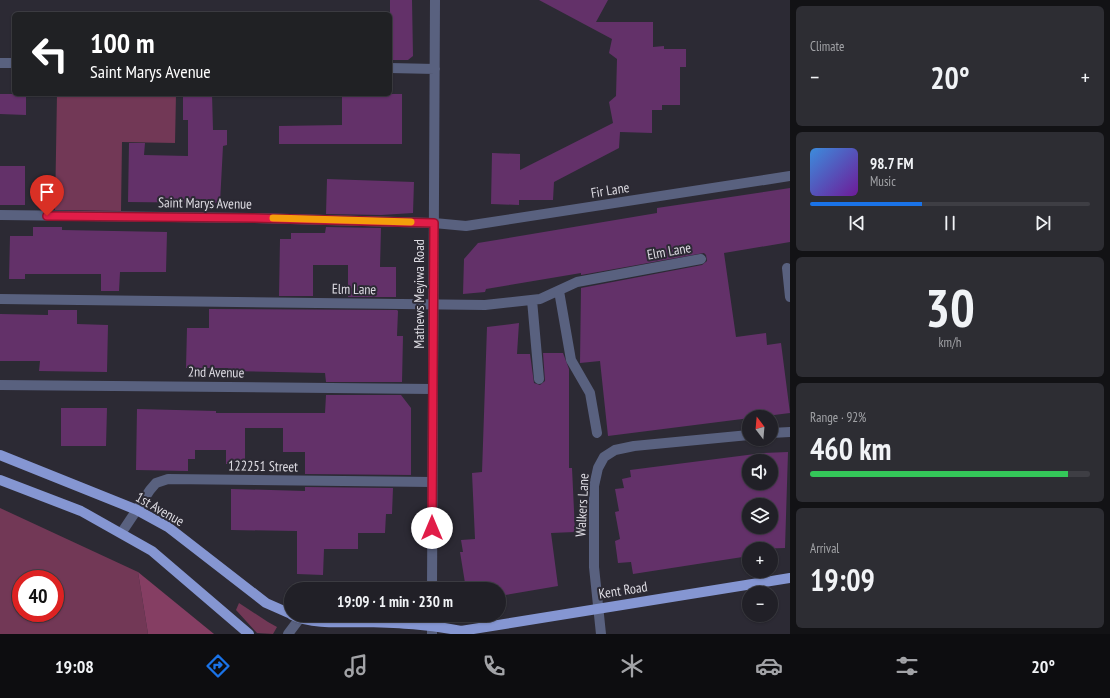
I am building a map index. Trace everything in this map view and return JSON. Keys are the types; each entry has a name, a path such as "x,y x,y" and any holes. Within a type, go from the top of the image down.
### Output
{"main road":[{"name":"1st Avenue","path":"0,455 137,510 168,527 266,603 284,611"},
{"path":"0,480 81,511 122,532 152,551 249,634"},
{"name":"Kent Road","path":"433,625 459,633 599,608 790,578"},
{"name":"1st Avenue","path":"342,622 433,625"}],"street":[{"name":"Mathews Meyiwa Road","path":"432,582 435,0"},
{"path":"0,63 12,63"},
{"path":"392,68 435,69"},
{"name":"Fir Lane","path":"434,223 466,226 489,224 790,176"},
{"name":"Saint Marys Avenue","path":"0,215 253,218 434,223"},
{"name":"Elm Lane","path":"0,299 485,305 546,298 577,282 701,259"},
{"path":"787,268 790,297"},
{"path":"559,291 570,360 590,393 597,433"},
{"path":"532,300 539,379"},
{"name":"2nd Avenue","path":"0,385 432,389"},
{"path":"778,433 790,432"},
{"name":"Walkers Lane","path":"599,608 594,567 594,486 598,468 604,457 616,450 634,446 742,436"},
{"name":"122251 Street","path":"122,532 156,483 168,479 432,482"},
{"path":"599,608 602,634"},
{"path":"288,634 292,622"}],"shaded area":[{"path":"57,96 176,96 175,143 122,142 121,211 55,210"},
{"path":"0,508 138,572 148,634 0,634"},
{"path":"138,572 214,634 148,634"},
{"path":"239,603 277,627 273,634 257,633 236,610"}],"building":[{"path":"390,0 412,0 413,56 408,60 392,60 392,12 390,12"},
{"path":"539,0 608,0 596,22 653,22 653,47 664,46 664,49 686,49 686,67 680,67 680,105 662,105 662,110 652,110 652,133 620,132 619,148 554,182 553,200 519,200 519,205 491,204 492,153 520,154 520,170 613,123 609,102 616,96 617,59 609,53 612,39"},
{"path":"0,94 26,96 26,115 0,114"},
{"path":"392,94 402,94 402,144 279,144 279,126 342,125 342,96 392,96"},
{"path":"183,96 212,96 213,130 227,130 227,145 223,146 220,203 128,202 129,143 145,143 144,155 188,156 188,120 183,120"},
{"path":"0,166 25,166 25,205 0,205"},
{"path":"327,179 414,182 413,213 381,215 326,214"},
{"path":"790,188 790,242 724,253 736,337 766,333 767,345 781,343 790,413 778,415 778,410 742,410 742,419 608,436 600,361 580,363 581,288 702,265 707,261 704,253 581,275 581,273 486,289 485,292 463,294 464,259 478,243 657,213 657,208"},
{"path":"33,227 62,227 62,230 167,232 166,272 120,272 119,291 101,291 101,274 25,274 25,279 9,279 10,236 33,236"},
{"path":"326,227 381,228 380,267 396,267 396,297 348,297 348,265 313,265 313,296 279,296 280,239 291,239 291,233 325,233"},
{"path":"209,309 397,310 397,336 403,336 402,382 326,382 325,373 228,371 228,368 186,368 187,328 209,328"},
{"path":"48,310 77,310 77,324 108,325 107,372 39,371 40,361 0,361 0,314 48,315"},
{"path":"519,323 517,354 530,354 534,383 540,385 545,381 543,353 563,353 569,369 569,468 572,468 575,532 551,533 558,586 506,595 506,582 465,582 460,552 463,552 461,540 475,539 472,473 482,472 487,327"},
{"path":"326,395 401,395 411,408 411,475 305,474 305,452 283,452 283,428 245,428 245,464 226,464 226,450 195,450 195,459 188,459 188,471 136,470 137,409 216,411 216,413 325,413"},
{"path":"61,408 107,408 106,446 61,446"},
{"path":"788,452 785,548 778,548 778,542 742,542 742,557 633,574 631,562 618,563 615,541 620,539 615,512 619,511 615,489 624,488 622,479 631,477 630,470 742,456 742,490 778,490 778,454 755,454"},
{"path":"305,487 393,488 392,514 386,514 385,533 358,533 358,549 324,549 323,575 297,574 297,531 231,530 231,489 305,491"}],"slow traffic":[{"path":"273,218 411,222"}],"route":[{"path":"47,216 253,218 434,223 432,528"}]}
